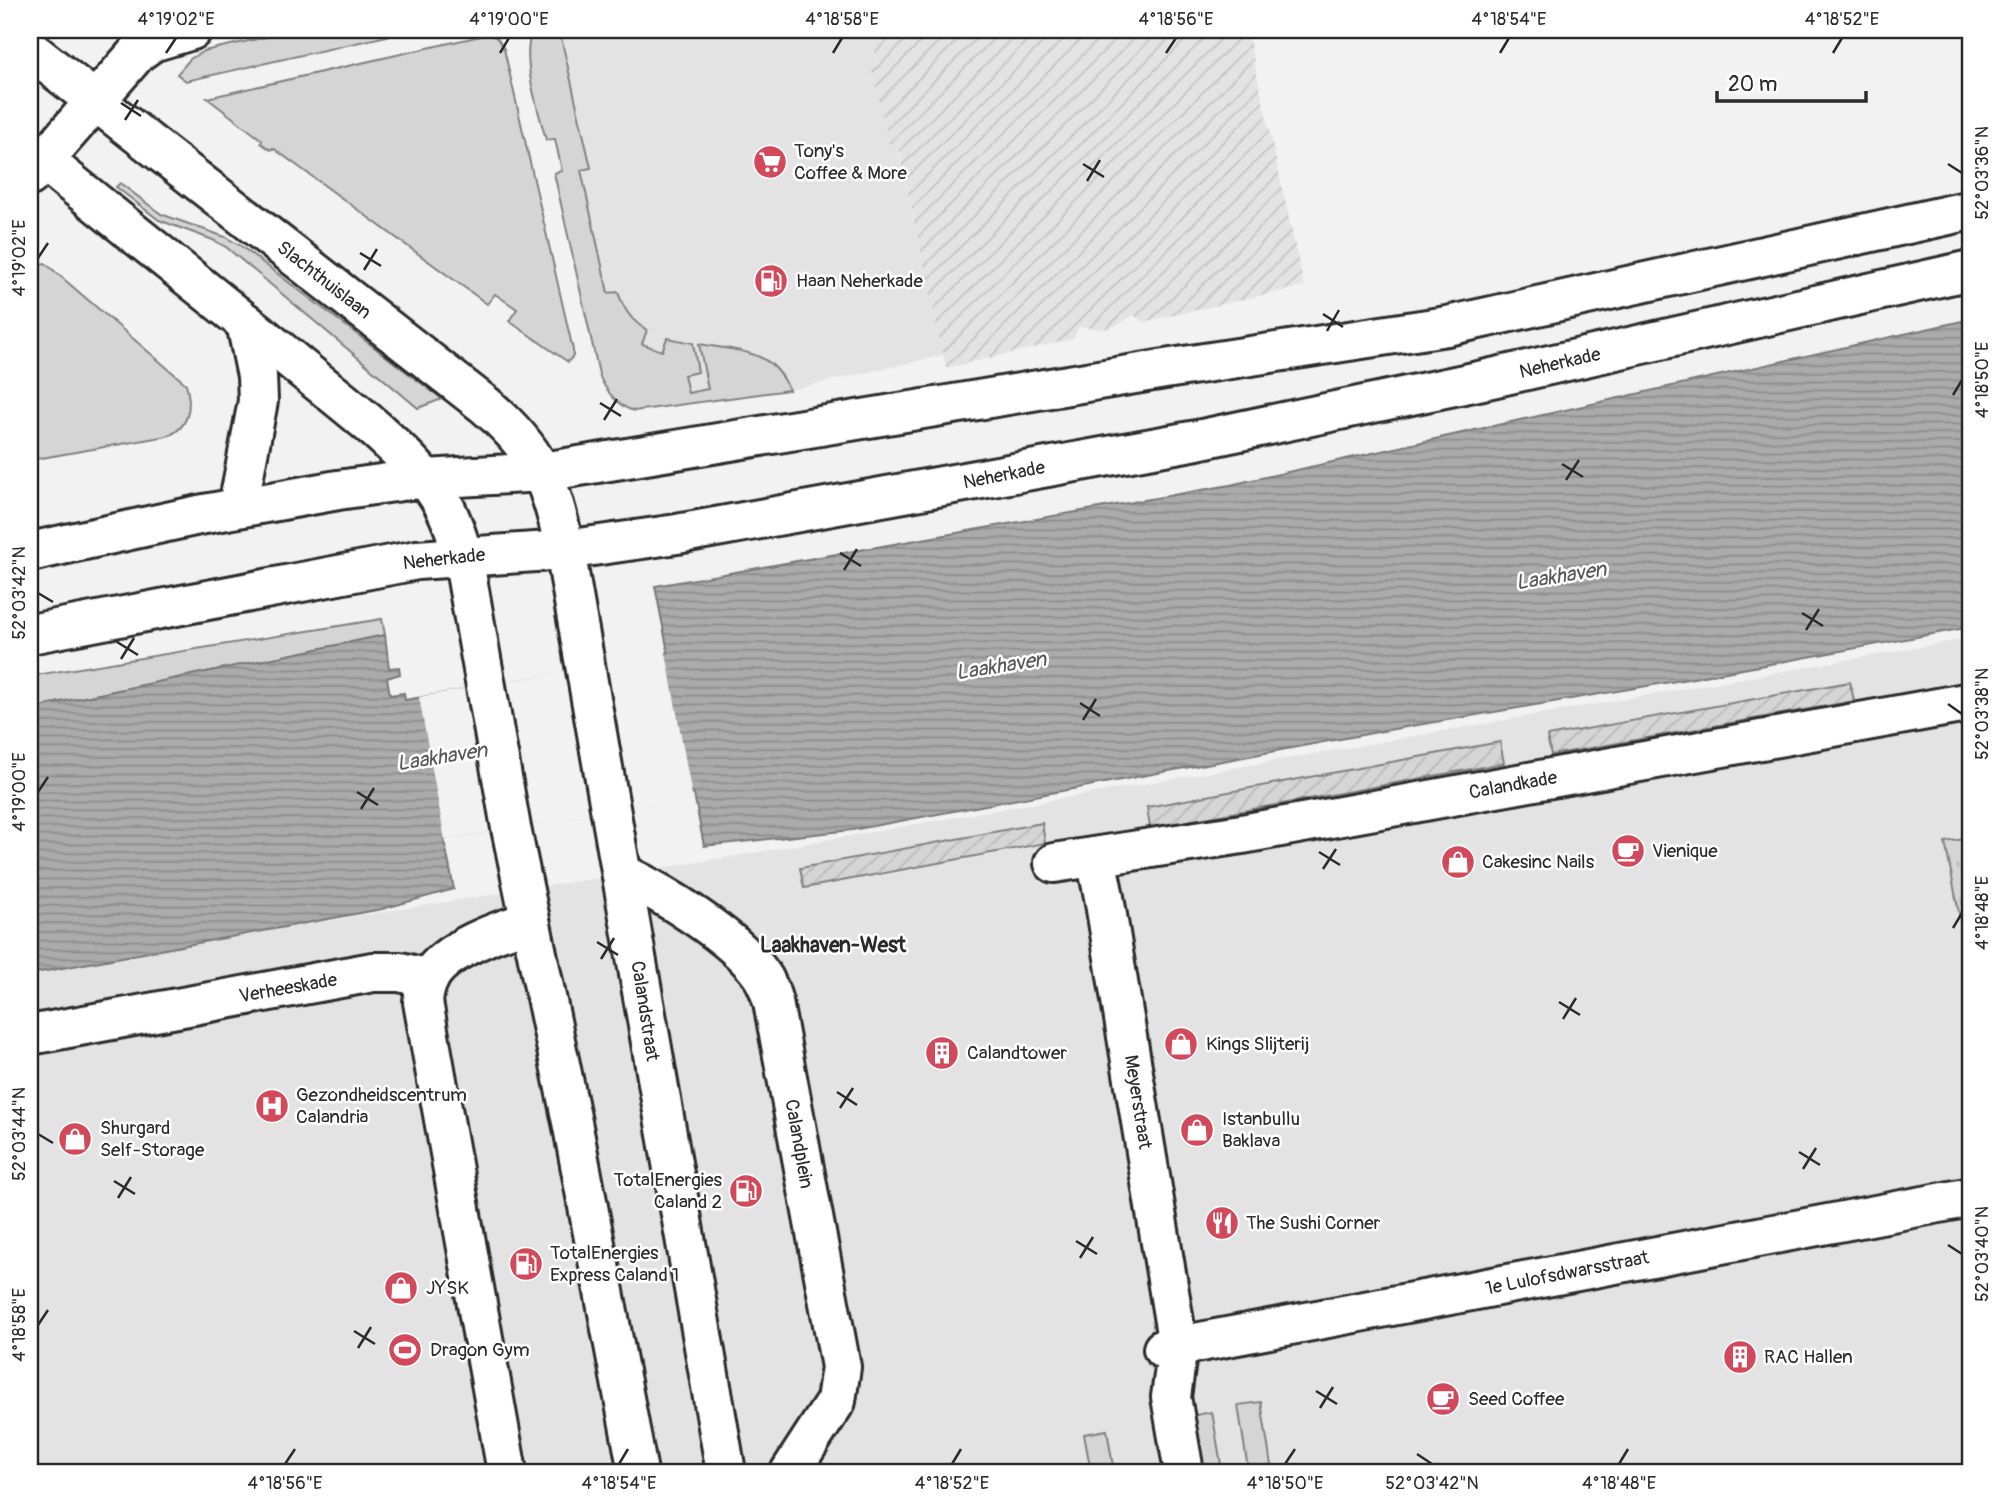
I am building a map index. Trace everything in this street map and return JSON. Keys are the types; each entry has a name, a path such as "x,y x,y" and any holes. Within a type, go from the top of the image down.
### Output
{"main road":[{"path":"192,30 152,42 138,52 34,162 246,323 388,441 426,480 449,515 463,556 511,828 573,1127 638,1472"},
{"name":"Slachthuislaan","path":"30,50 485,405 519,437 543,472 559,518 565,550"},
{"path":"30,552 238,507 378,484 543,472 1165,369 1447,326 1971,209"},
{"name":"Neherkade","path":"30,634 417,560 565,550 702,530 1197,440 1455,386 1971,270"},
{"path":"238,507 258,401 257,376 246,323"},
{"name":"Calandstraat","path":"565,550 726,1472"},
{"name":"Calandkade","path":"1054,863 1242,834 1971,702"},
{"name":"Meyerstraat","path":"1096,858 1171,1348 1171,1397 1184,1472"},
{"name":"Calandplein","path":"623,874 670,900 735,947 761,973 773,1002 841,1367 836,1401 790,1472"},
{"path":"507,1472 424,998 429,979 437,968 495,932 529,922"},
{"name":"Verheeskade","path":"30,1035 373,972 400,972 429,979"},
{"name":"1e Lulofsdwarsstraat","path":"1171,1348 1971,1198"}],"shaded area":[{"path":"558,30 870,30 878,65 872,66 890,144 896,142 944,355 789,390 780,370 763,358 751,353 700,344 708,389 687,393 684,374 698,372 693,343 667,338 662,351 642,344 643,329 626,310 618,292 608,293 581,170 591,168"},
{"path":"870,30 1247,30 1304,286 1143,322 1134,315 1116,326 1104,329 1079,327 1073,339 946,368 897,143 889,144 871,66 878,64"},
{"path":"1971,638 1971,1472 30,1472 30,968 730,857"}],"green space":[{"path":"297,30 405,32 186,81 177,74 190,59 204,51"},
{"path":"533,30 558,30 561,37 591,168 581,170 608,293 618,292 629,314 647,330 642,344 662,351 667,338 693,343 698,372 684,375 688,393 708,389 699,344 753,354 764,359 774,366 789,390 634,411 622,406 604,386 599,374 554,173 562,171 555,139 546,140 529,69 529,41"},
{"path":"489,34 497,38 504,49 573,350 573,356 568,362 509,321 517,309 495,294 487,304 273,148 271,150 261,143 262,140 207,98"},
{"path":"120,183 161,214 225,237 241,246 442,399 418,408 226,247 159,220 116,187"},
{"path":"45,263 186,384 189,408 185,422 175,432 167,436 30,460 30,266"},
{"path":"382,619 385,635 51,704 30,711 30,676"},
{"path":"1850,682 1854,701 1551,755 1547,736"},
{"path":"1500,742 1504,763 1150,828 1147,807"},
{"path":"1042,823 1045,843 804,888 800,868"},
{"path":"1971,838 1971,948 1966,949 1945,842"},
{"path":"1261,1402 1271,1465 1248,1469 1238,1405"},
{"path":"1212,1412 1222,1470 1199,1472 1190,1416"},
{"path":"1107,1430 1114,1472 1091,1472 1084,1434"}],"water":[{"name":"Laakhaven","path":"1971,319 1971,627 1394,729 852,830 704,846 694,794 444,839 454,889 382,909 30,974 30,711 51,704 385,635 389,668 399,667 400,674 387,678 390,695 404,693 405,700 665,655 668,652 655,586 1230,485"}],"pier":[{"path":"666,653 692,796 445,840 419,697"}],"place":[{"name":"Tony's Coffee & More","path":"770,162"},
{"name":"Haan Neherkade","path":"771,281"},
{"name":"Vienique","path":"1628,851"},
{"name":"Cakesinc Nails","path":"1458,862"},
{"name":"Kings Slijterij","path":"1181,1044"},
{"name":"Calandtower","path":"942,1053"},
{"name":"Gezondheidscentrum Calandria","path":"272,1106"},
{"name":"Istanbullu Baklava","path":"1197,1130"},
{"name":"Shurgard Self-Storage","path":"75,1139"},
{"name":"TotalEnergies Caland 2","path":"746,1191"},
{"name":"The Sushi Corner","path":"1222,1223"},
{"name":"TotalEnergies Express Caland 1","path":"526,1264"},
{"name":"JYSK","path":"401,1288"},
{"name":"Dragon Gym","path":"405,1350"},
{"name":"RAC Hallen","path":"1740,1357"},
{"name":"Seed Coffee","path":"1443,1399"}],"district":[{"name":"Laakhaven-West","path":"833,945"}]}
